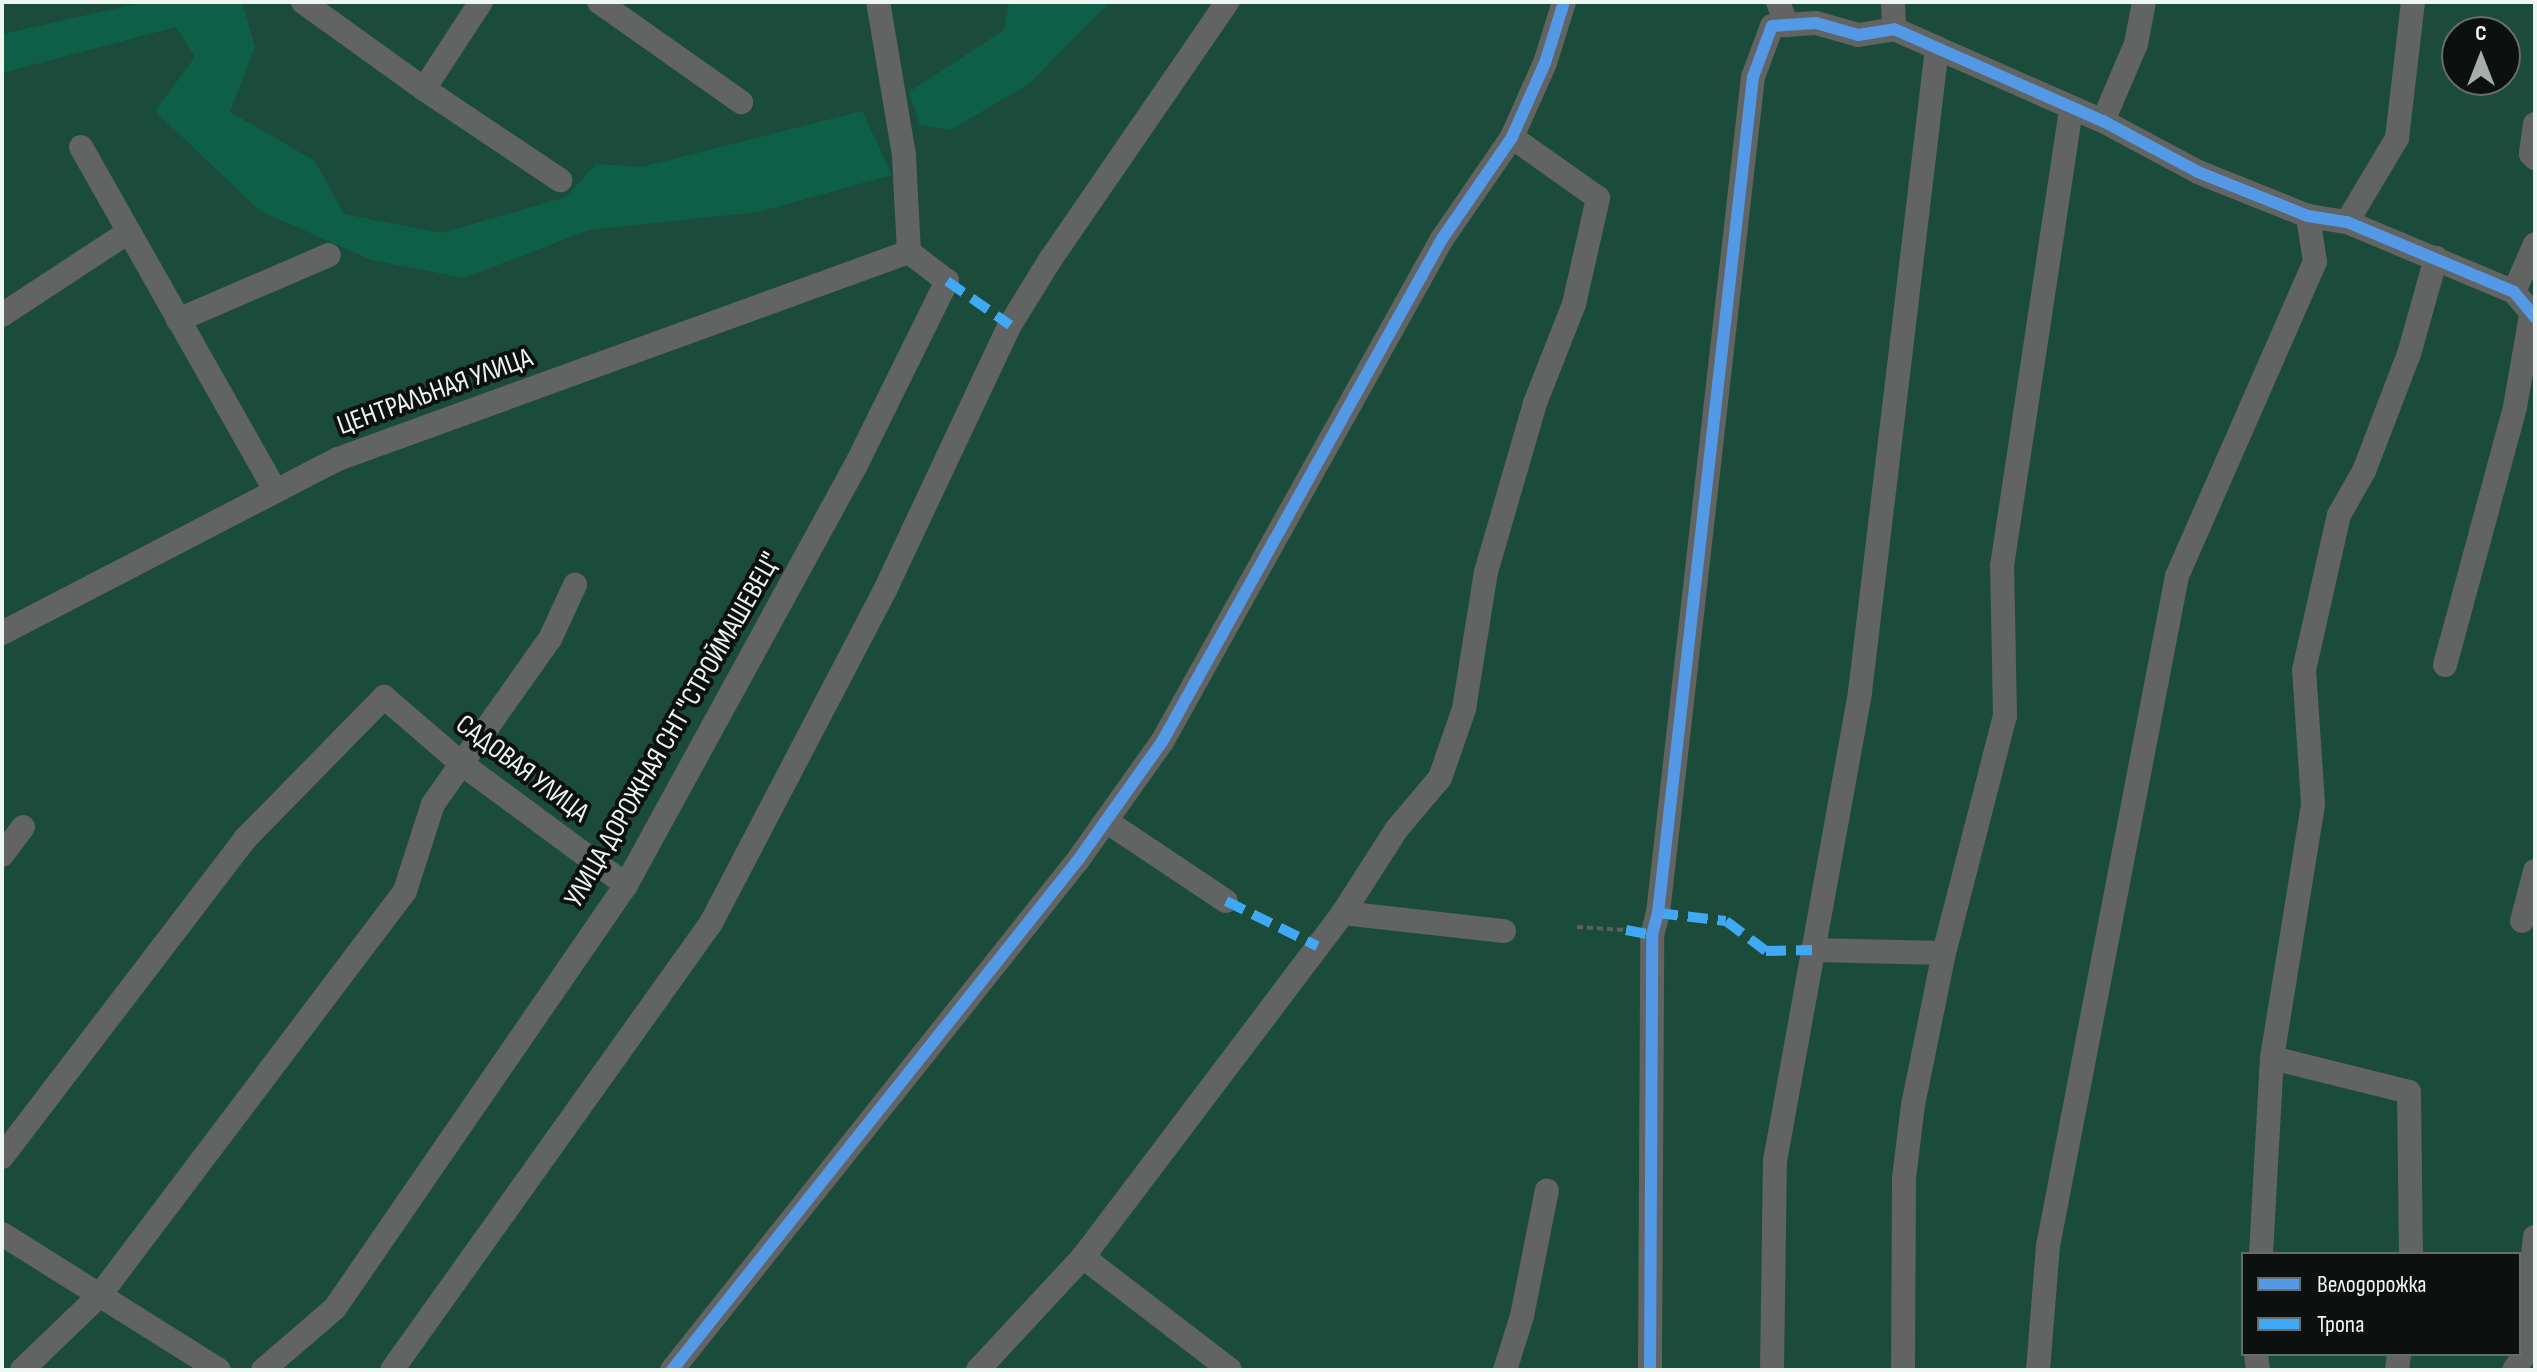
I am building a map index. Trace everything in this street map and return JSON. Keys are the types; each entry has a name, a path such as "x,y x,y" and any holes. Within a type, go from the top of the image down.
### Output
{"street":[{"path":"303,2 424,89 560,180"},
{"path":"424,89 481,2"},
{"path":"599,2 741,102"},
{"path":"878,2 904,155 909,252"},
{"path":"392,1370 711,923 886,588 1010,325 1050,260 1227,2"},
{"path":"672,1370 1106,821 1162,742 1428,264 1512,137 1545,63 1564,2"},
{"path":"1778,2 1787,25"},
{"path":"1893,2 1894,29"},
{"path":"2103,121 2136,44 2144,2"},
{"path":"2347,222 2397,138 2413,2"},
{"path":"1650,1370 1652,935 1658,913 1753,77 1772,26 1816,23 1858,35 1894,29 2103,121 2198,172 2308,216 2347,222 2514,292 2533,316 2515,407 2445,665"},
{"path":"1772,1370 1775,1161 1860,692 1937,48"},
{"path":"1903,1370 1904,1178 1913,1105 1944,953 2005,716 2002,566 2071,109"},
{"path":"2535,124 2531,154 2535,158"},
{"path":"978,1370 1083,1257 1343,913 1396,830 1440,778 1464,709 1486,572 1535,403 1574,304 1598,198 1512,137"},
{"path":"81,147 276,491"},
{"path":"2038,1370 2048,1246 2177,576 2315,262 2308,216"},
{"path":"2,315 127,233"},
{"path":"2514,292 2535,244"},
{"name":"УЛИЦА ДОРОЖНАЯ СНТ \"СТРОЙМАШЕВЕЦ\"","path":"263,1370 335,1308 626,885 855,467 947,281 909,252"},
{"name":"ЦЕНТРАЛЬНАЯ УЛИЦА","path":"2,633 338,459 909,252"},
{"path":"178,320 329,255"},
{"path":"2261,1252 2272,1058 2313,804 2304,670 2339,515 2364,471 2409,354 2436,258"},
{"path":"22,1370 100,1295 405,891 433,804 550,639 575,585"},
{"name":"САДОВАЯ УЛИЦА","path":"2,1157 245,839 384,697 462,764 626,885"},
{"path":"1106,821 1226,901"},
{"path":"2,855 23,827"},
{"path":"2522,921 2535,871"},
{"path":"1343,913 1504,931"},
{"path":"1812,950 1944,953"},
{"path":"2272,1058 2409,1092 2411,1252"},
{"path":"1505,1370 1522,1316 1547,1190"},
{"path":"2,1234 219,1370"},
{"path":"2514,1370 2522,1358 2535,1237"},
{"path":"1083,1257 1230,1370"}],"path":[{"path":"1577,927 1626,930"}],"shaded area":[{"path":"2,2 2535,2 2535,1370 2,1370"},
{"path":"145,2 242,2 255,47 230,112 315,161 344,214 441,233 566,197 596,164 642,167 862,111 892,175 758,212 589,230 464,278 372,260 260,211 155,111 195,57 176,27 2,73 2,34"},
{"path":"1009,2 1110,2 1029,84 950,130 920,125 909,92 1004,30"}],"marked path":[{"path":"947,281 1010,325"},
{"path":"1226,901 1317,946"},
{"path":"1658,913 1726,921 1766,951 1812,950"},
{"path":"1626,930 1652,935"}],"cycle path":[{"path":"672,1370 1078,860 1162,742 1442,239 1512,137 1545,63 1564,2"},
{"path":"1650,1370 1652,935 1658,913 1753,77 1772,26 1816,23 1858,35 1894,29 2103,121 2198,172 2308,216 2347,222 2514,292 2535,317"}]}
